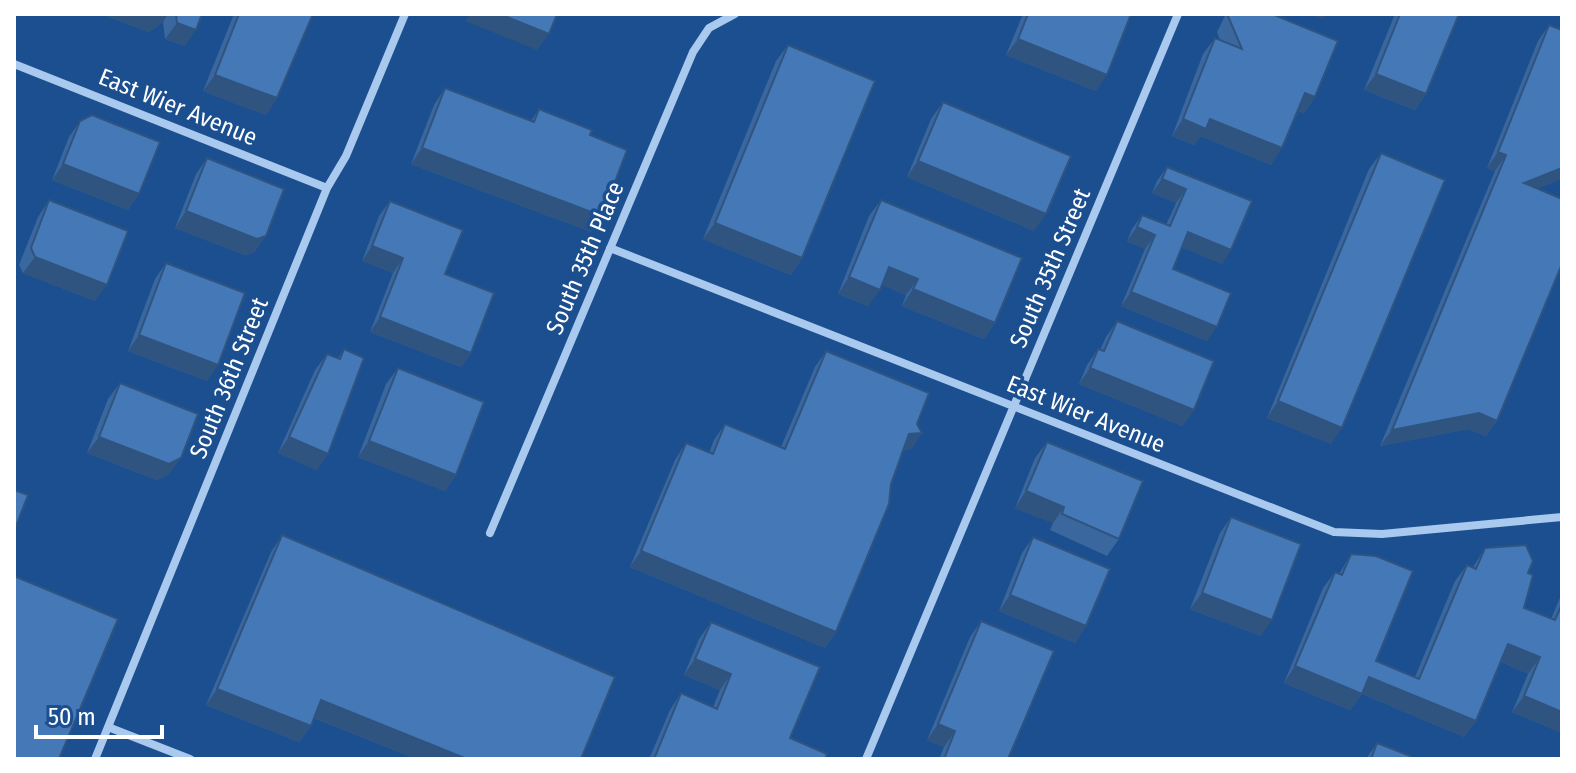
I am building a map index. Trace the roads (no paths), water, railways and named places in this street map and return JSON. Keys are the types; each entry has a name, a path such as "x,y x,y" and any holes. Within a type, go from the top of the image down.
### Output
{"street":[{"name":"South 36th Street","path":"95,759 327,188 346,156 405,14"},
{"name":"South 35th Place","path":"490,533 693,52 709,28 735,14"},
{"name":"South 35th Street","path":"866,759 1178,14"},
{"name":"East Wier Avenue","path":"14,64 327,188"},
{"name":"East Wier Avenue","path":"610,248 1334,532 1382,534 1562,517"},
{"path":"108,727 190,759"}]}
